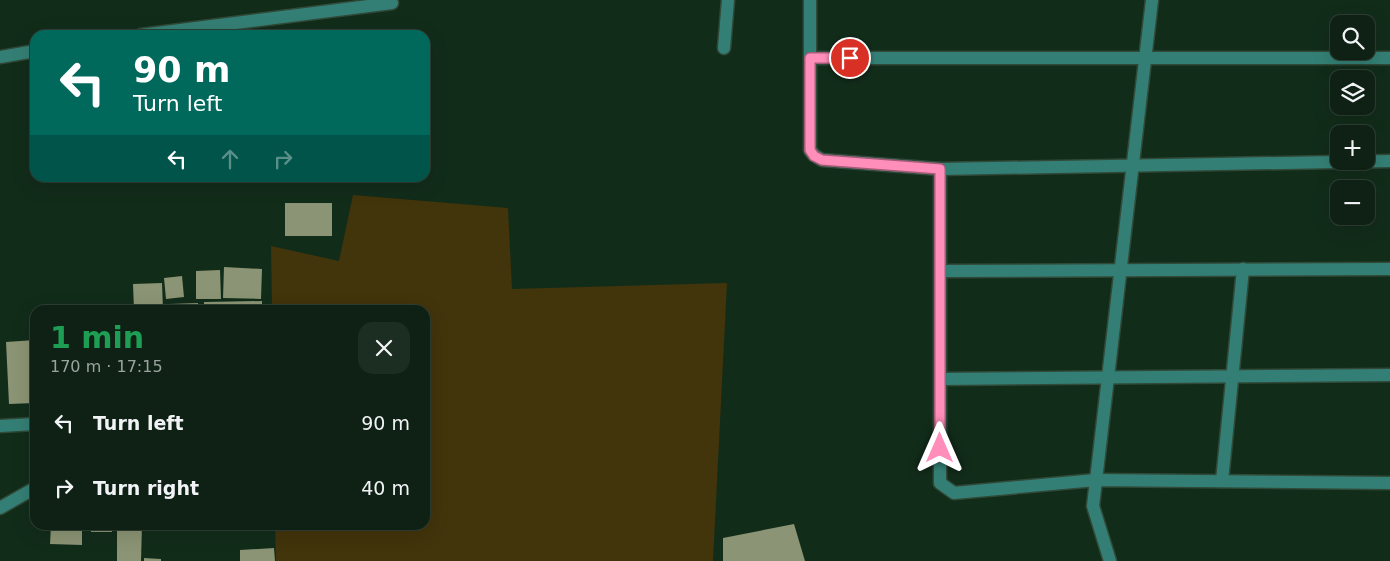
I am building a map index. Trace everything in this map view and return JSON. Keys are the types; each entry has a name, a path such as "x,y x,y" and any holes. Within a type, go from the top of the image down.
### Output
{"street":[{"path":"724,48 728,0"},
{"path":"810,0 810,150 814,156 822,160 940,169 1390,161"},
{"path":"1110,561 1093,506 1152,0"},
{"path":"180,30 392,3"},
{"path":"0,57 30,52"},
{"path":"810,58 1390,58"},
{"path":"940,169 940,483 948,490 954,493 1096,480 1390,483"},
{"path":"1222,481 1243,269"},
{"path":"940,271 1390,269"},
{"path":"940,379 1390,375"},
{"path":"0,426 30,424"},
{"path":"0,508 30,491"}],"shaded area":[{"path":"353,195 508,208 512,289 727,283 713,561 276,561 275,530 430,530 430,305 272,305 271,246 339,261"}],"building":[{"path":"285,203 332,203 332,236 285,236"},
{"path":"224,267 262,269 261,299 223,298"},
{"path":"220,270 221,299 196,299 196,271"},
{"path":"182,276 184,297 166,299 164,278"},
{"path":"162,283 163,305 134,305 133,284"},
{"path":"262,301 262,305 204,305 204,302"},
{"path":"198,303 198,305 169,305"},
{"path":"30,340 30,403 9,404 6,342"},
{"path":"794,524 805,561 723,561 723,538"},
{"path":"51,530 82,530 82,545 50,544"},
{"path":"91,530 112,530 112,532 91,532"},
{"path":"117,530 142,530 141,561 117,561"},
{"path":"274,548 275,561 240,561 240,550"},
{"path":"144,558 161,559 161,561 144,561"}],"route":[{"path":"850,58 810,58 810,150 814,156 822,160 940,169 940,448"}]}
